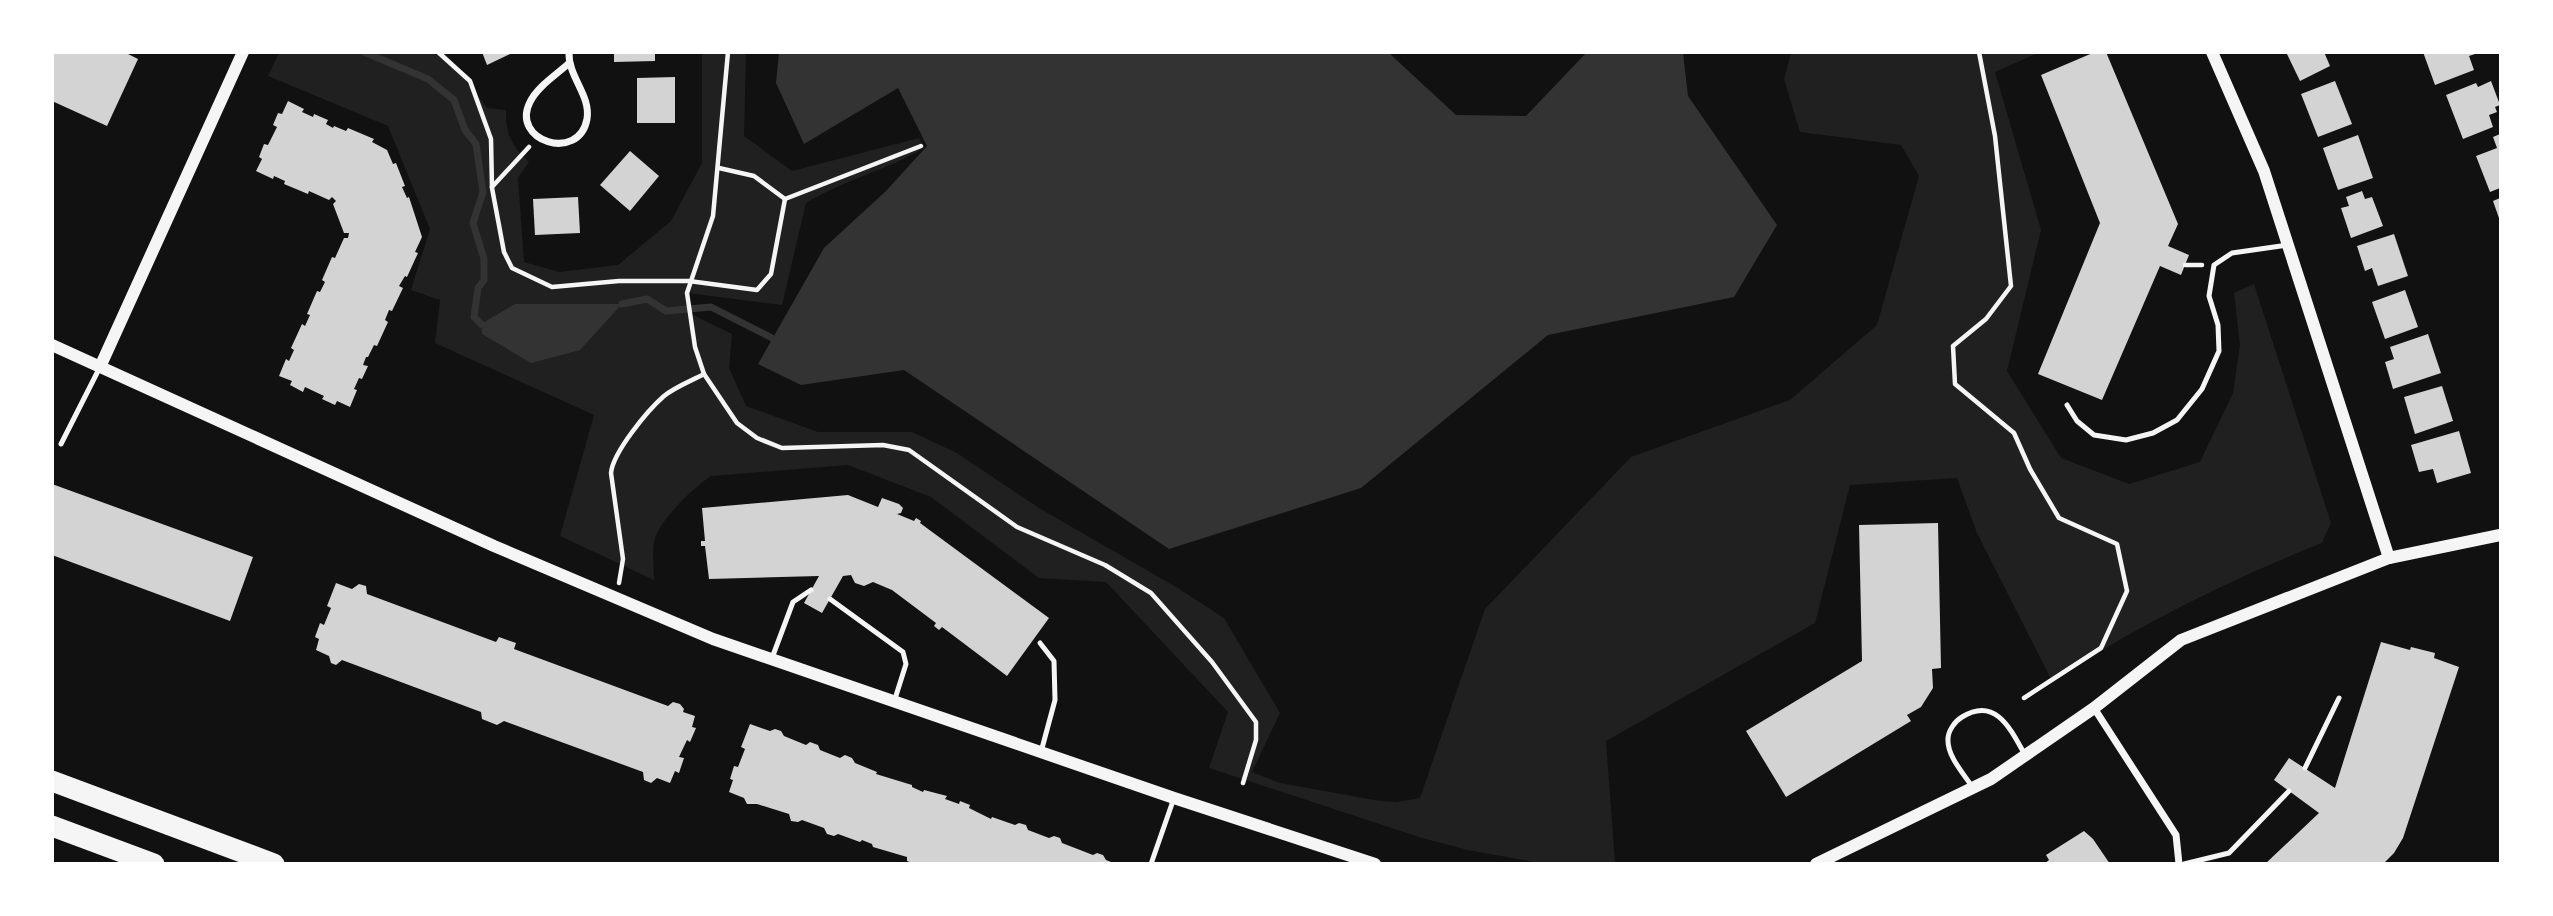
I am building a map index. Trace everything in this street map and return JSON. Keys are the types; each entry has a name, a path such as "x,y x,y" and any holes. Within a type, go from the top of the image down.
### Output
{"highway":[{"path":"52,780 274,863"},
{"path":"52,826 154,863"}],"street":[{"path":"100,367 243,52"},
{"path":"568,64 529,102 526,117 537,138 557,145 570,142 581,134 586,121 587,108 568,64 569,52"},
{"path":"2212,52 2264,171 2389,558"},
{"path":"52,345 494,546 713,639 1174,799 1375,863"},
{"path":"1816,863 1991,779 2094,708 2181,640 2389,558 2501,535"},
{"path":"2094,708 2176,835 2182,863"}],"lane":[{"path":"2067,405 2077,421 2094,435 2126,440 2152,433 2177,420 2202,388 2218,351 2218,325 2209,296 2214,265 2232,253 2288,245"},
{"path":"61,444 100,367"},
{"path":"772,659 793,602 811,590"},
{"path":"830,599 903,652 906,664 894,702"},
{"path":"1040,643 1054,661 1055,700 1041,752"},
{"path":"2305,768 2339,698"},
{"path":"1973,788 1954,760 1948,739 1955,721 1973,710 1992,711 2009,727 2025,755"},
{"path":"2182,863 2229,853 2289,791"},
{"path":"1151,863 1174,799"}],"path":[{"path":"438,52 470,80 491,139 492,188 504,252 512,268 552,287 619,281 690,281 757,290 771,274 785,199"},
{"path":"728,52 713,216 687,293 695,347 704,374 737,423 772,446 782,449 883,445 909,450 1017,527 1105,565 1151,593 1212,662 1256,722 1256,740 1244,783"},
{"path":"1979,52 1995,136 2011,286 1986,318 1953,346 1955,384 2014,433 2029,469 2059,518 2117,544 2127,591 2101,648 2024,698"},
{"path":"492,188 537,138"},
{"path":"785,199 922,146"},
{"path":"719,168 754,176 785,199"},
{"path":"617,599 623,559 612,465 637,427 665,395 704,374"}],"shaded area":[{"path":"279,53 445,53 487,108 506,110 511,139 529,162 518,178 524,262 559,272 618,265 671,221 702,163 702,53 746,53 744,136 792,171 919,138 924,148 806,203 782,305 687,293 689,313 732,334 729,368 746,406 818,432 912,432 957,453 1039,508 1176,587 1224,618 1280,713 1252,772 1280,783 1380,801 1396,802 1420,798 1485,609 1631,457 1790,400 1877,325 1919,176 1901,145 1800,132 1784,79 1791,53 2038,53 1995,72 2041,230 2007,371 2061,458 2129,484 2200,462 2233,393 2240,345 2234,293 2254,284 2331,523 2322,543 2184,605 2052,681 1977,533 1957,478 1850,485 1815,623 1606,741 1615,863 1540,863 1468,850 1422,838 1209,768 1228,712 1106,582 1039,578 931,497 848,465 711,476 695,488 662,524 653,547 654,580 560,536 594,415 435,343 440,300 411,290 430,229 388,126 268,76"},
{"path":"779,53 1389,53 1456,115 1526,116 1586,53 1683,53 1688,96 1777,225 1734,297 1548,335 1361,488 1169,549 904,370 801,385 758,364 824,248 886,191 927,146 898,88 804,144 776,83"},
{"path":"515,304 622,304 580,350 531,363 482,334 481,324"}],"building":[{"path":"52,52 124,52 138,59 107,126 52,101"},
{"path":"482,52 514,52 487,65"},
{"path":"614,52 655,52 655,61 614,62"},
{"path":"2095,52 2106,52 2178,224 2168,246 2189,255 2181,275 2160,266 2102,400 2038,374 2100,223 2041,75"},
{"path":"2286,52 2324,52 2330,66 2300,81"},
{"path":"2423,52 2478,53 2469,56 2474,70 2435,85"},
{"path":"675,77 675,123 637,123 637,78"},
{"path":"2335,81 2352,124 2318,137 2301,94"},
{"path":"2491,81 2500,105 2495,107 2497,112 2489,115 2493,127 2463,139 2446,95 2476,83 2478,87"},
{"path":"288,101 304,109 302,112 328,120 326,124 333,128 334,126 346,131 348,128 374,139 372,142 387,150 393,164 396,163 405,186 402,187 407,198 409,197 422,237 407,277 405,276 399,286 403,288 392,311 389,310 385,320 388,322 377,346 374,345 366,357 363,365 368,366 354,389 357,390 350,407 337,401 335,405 305,387 303,392 290,385 292,381 279,376 286,359 289,361 294,350 291,348 302,324 305,326 310,315 307,314 317,291 320,292 325,282 322,280 332,257 335,258 349,233 344,233 333,204 336,201 332,197 329,200 309,191 308,194 284,184 285,181 274,176 273,179 256,171 262,159 259,157 264,144 268,145 277,127 273,125 278,113 282,114"},
{"path":"2500,134 2500,188 2490,192 2476,156 2497,148 2493,137"},
{"path":"2358,135 2373,178 2338,190 2323,148"},
{"path":"630,151 659,176 630,211 600,185"},
{"path":"2362,191 2365,199 2372,197 2383,226 2351,238 2341,208 2349,206 2346,197"},
{"path":"578,197 580,233 535,235 533,199"},
{"path":"2500,198 2500,221 2493,201"},
{"path":"2394,234 2408,276 2378,286 2372,268 2365,271 2357,246"},
{"path":"2405,290 2418,327 2385,339 2372,302"},
{"path":"2428,334 2441,373 2393,389 2385,362 2394,359 2390,347"},
{"path":"2442,386 2453,421 2415,434 2404,397"},
{"path":"2459,431 2471,473 2437,483 2433,469 2419,472 2411,445"},
{"path":"52,484 253,557 230,621 52,555"},
{"path":"848,495 878,507 882,498 899,504 903,508 901,513 897,514 921,521 920,523 1049,618 1007,676 942,627 939,630 934,626 936,623 892,590 873,582 864,586 855,583 851,575 843,576 822,613 804,603 819,576 709,579 705,546 701,546 701,541 705,541 702,508"},
{"path":"1938,523 1941,668 1932,669 1933,688 1921,707 1907,715 1911,721 1786,797 1746,731 1862,661 1859,525"},
{"path":"336,583 352,589 359,584 366,586 367,594 496,642 499,637 516,643 514,649 668,706 673,702 680,704 683,712 695,716 692,727 696,728 679,757 684,758 679,773 675,771 670,783 657,778 651,783 644,780 643,772 504,721 497,725 482,719 481,712 342,660 336,665 331,663 329,656 316,650 319,639 315,637 320,623 324,625 331,608 327,606"},
{"path":"2381,642 2435,653 2434,658 2459,667 2403,838 2383,864 2265,864 2319,813 2274,780 2289,758 2335,788"},
{"path":"750,724 770,731 781,731 784,736 806,745 810,742 818,745 820,750 840,758 845,755 855,763 877,772 876,774 912,785 923,792 924,790 947,796 945,799 959,804 960,801 991,819 992,817 1015,825 1026,825 1028,830 1049,838 1060,838 1062,843 1093,855 1103,855 1106,860 1116,864 915,864 907,861 907,857 873,847 862,840 860,842 838,834 827,834 824,828 802,820 791,821 789,814 757,804 747,804 744,798 729,792 734,766 738,767 745,749 741,747"},
{"path":"2084,831 2093,839 2110,864 2044,864 2049,860 2046,855"}],"waterway":[{"path":"364,52 428,79 454,100 465,130 476,144 483,192 473,223 484,259 484,280 478,288 474,317 481,324"},
{"path":"622,304 647,299 666,311 711,307 772,338"}]}
